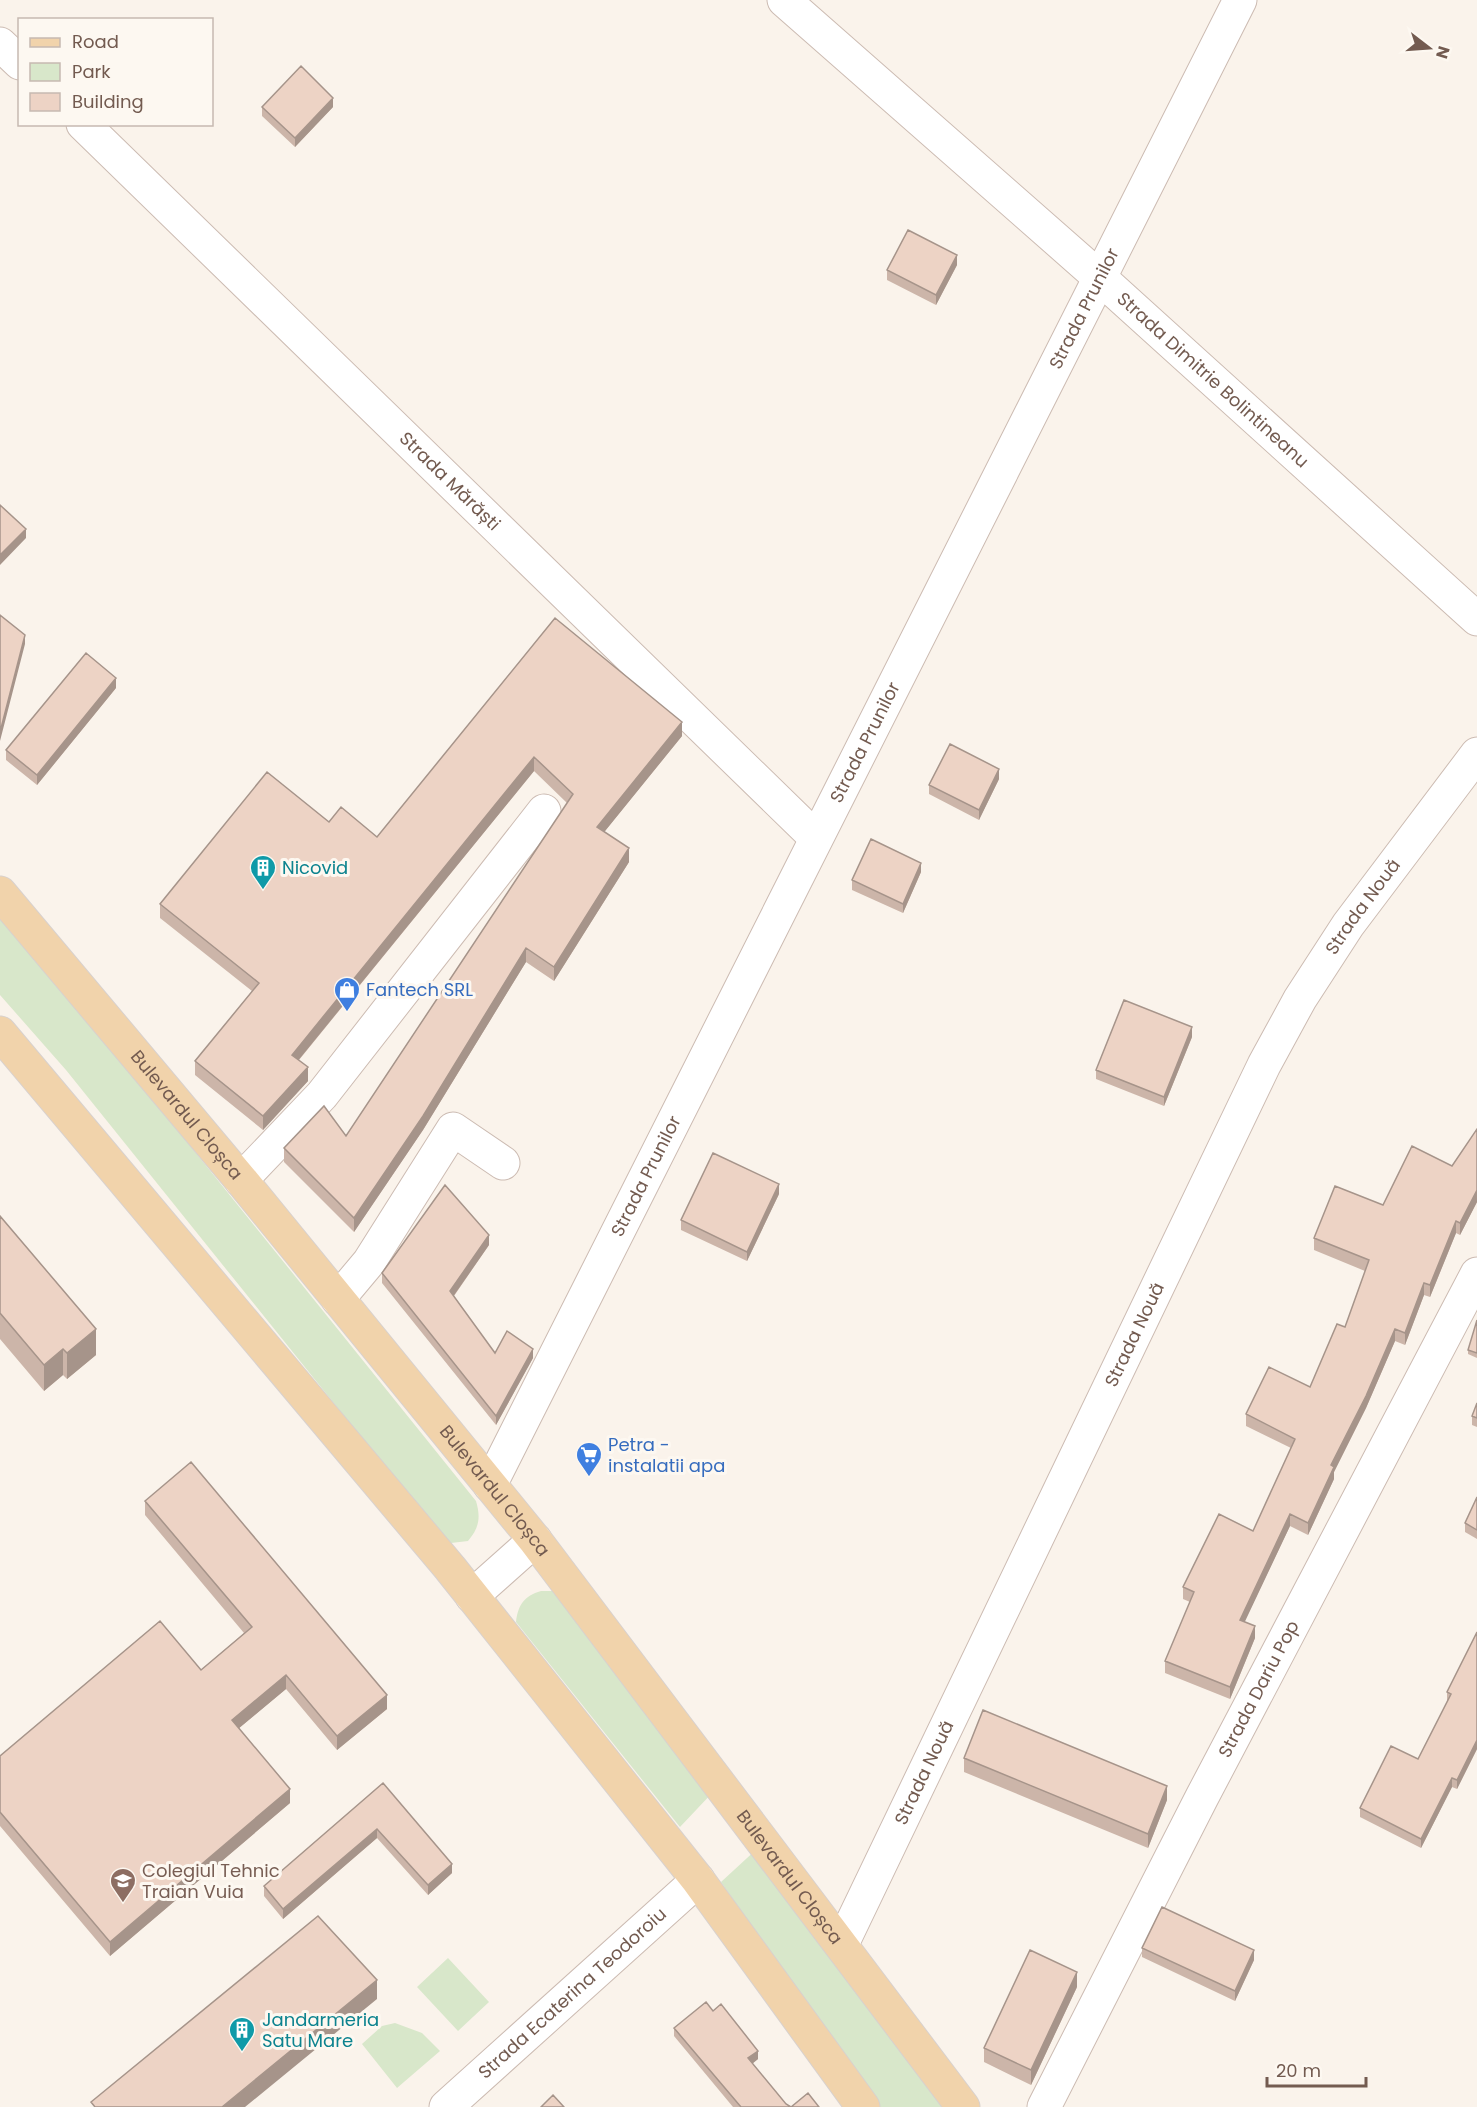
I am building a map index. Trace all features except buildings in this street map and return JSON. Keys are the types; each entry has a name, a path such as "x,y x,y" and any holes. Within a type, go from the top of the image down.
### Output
{"main road":[{"name":"Bulevardul Cloșca","path":"0,893 241,1180 535,1540 963,2107"},
{"path":"0,1033 472,1596 698,1880 863,2107"}],"street":[{"name":"Strada Dimitrie Bolintineanu","path":"784,0 1099,277 1477,619"},
{"name":"Strada Prunilor","path":"490,1485 815,837 1240,0"},
{"path":"0,44 18,61"},
{"name":"Strada Mărăști","path":"85,126 815,837"},
{"name":"Strada Nouă","path":"842,1944 1264,1065 1300,999 1348,925 1477,754"},
{"path":"241,1180 322,1095 544,811"},
{"path":"338,1299 369,1262 453,1129 503,1163"},
{"name":"Strada Dariu Pop","path":"1044,2107 1240,1725 1477,1274"},
{"path":"472,1596 535,1540"},
{"name":"Strada Ecaterina Teodoroiu","path":"446,2107 698,1880"}],"green space":[{"path":"0,917 109,1045 476,1501 478,1522 475,1532 468,1541 451,1543 439,1534 66,1070 0,995"},
{"path":"541,1591 552,1591 714,1791 680,1827 516,1622 523,1602"},
{"path":"759,1847 955,2107 876,2107 721,1882"},
{"path":"448,1958 489,2002 458,2031 417,1987"},
{"path":"395,2023 422,2033 440,2051 397,2088 362,2044 382,2026"}],"place":[{"name":"Nicovid","path":"263,891"},
{"name":"Fantech SRL","path":"347,1013"},
{"name":"Petra - instalatii apa","path":"589,1478"},
{"name":"Colegiul Tehnic Traian Vuia","path":"123,1904"},
{"name":"Jandarmeria Satu Mare","path":"242,2053"}]}
